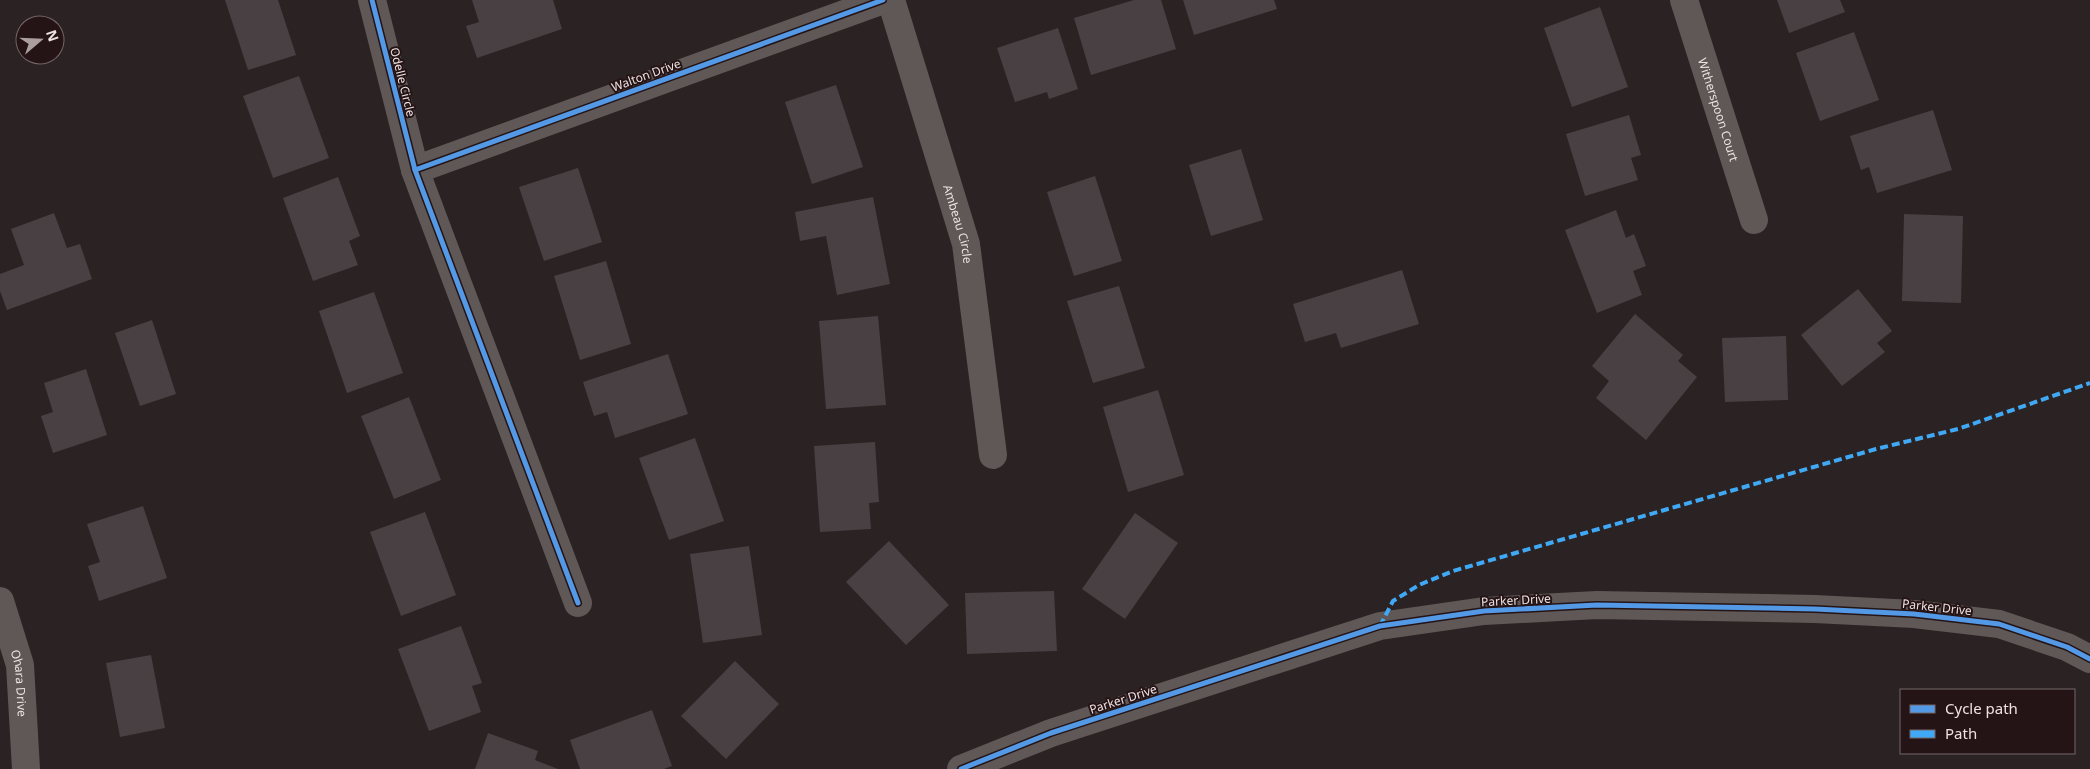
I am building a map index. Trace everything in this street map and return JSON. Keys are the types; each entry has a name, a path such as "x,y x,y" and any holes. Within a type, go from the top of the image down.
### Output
{"street":[{"name":"Odelle Circle","path":"372,0 415,170 578,603"},
{"name":"Walton Drive","path":"415,170 883,0"},
{"name":"Ambeau Circle","path":"891,0 966,244 993,455"},
{"name":"Witherspoon Court","path":"1684,0 1754,220"},
{"name":"Ohara Drive","path":"0,601 20,665 26,769"},
{"name":"Parker Drive","path":"961,769 1051,733 1380,626 1484,611 1597,605 1815,609 1914,614 1999,624 2067,647 2090,659"}],"building":[{"path":"225,0 278,0 296,55 248,70"},
{"path":"472,0 553,0 562,29 477,58 466,26 479,22"},
{"path":"1134,0 1161,0 1176,49 1091,75 1074,18"},
{"path":"1183,0 1274,0 1277,9 1194,35"},
{"path":"1777,0 1840,0 1845,12 1789,33"},
{"path":"1600,7 1628,87 1572,107 1544,28"},
{"path":"1058,28 1078,89 1049,99 1047,92 1015,102 997,48"},
{"path":"1854,32 1879,100 1820,121 1796,53"},
{"path":"299,76 329,158 273,178 243,96"},
{"path":"836,85 863,167 812,184 785,102"},
{"path":"1933,110 1952,170 1877,193 1869,167 1861,170 1850,136"},
{"path":"1629,115 1641,155 1631,158 1638,180 1585,196 1566,134"},
{"path":"1241,149 1263,220 1211,236 1189,165"},
{"path":"578,168 602,242 544,261 519,187"},
{"path":"1095,176 1122,261 1074,276 1047,192"},
{"path":"338,177 360,236 349,241 358,265 313,281 283,198"},
{"path":"873,197 890,284 837,295 826,236 800,241 795,212"},
{"path":"1616,210 1626,238 1634,234 1646,266 1633,271 1642,295 1597,313 1565,230"},
{"path":"54,213 67,248 80,244 92,279 7,310 0,291 0,274 24,265 11,229"},
{"path":"1904,214 1963,216 1961,303 1902,301"},
{"path":"606,261 631,344 580,360 554,276"},
{"path":"1402,270 1419,324 1341,348 1336,333 1305,342 1293,304"},
{"path":"1119,286 1145,368 1093,383 1067,301"},
{"path":"1858,289 1892,331 1877,343 1885,352 1842,386 1801,335"},
{"path":"374,292 403,373 347,393 319,311"},
{"path":"1635,314 1683,355 1678,361 1697,377 1646,440 1596,398 1609,381 1592,366"},
{"path":"878,316 886,405 826,409 819,321"},
{"path":"152,320 176,394 140,406 115,333"},
{"path":"1786,336 1788,400 1725,402 1722,338"},
{"path":"668,354 688,414 615,438 607,412 594,416 583,382"},
{"path":"86,369 107,435 53,453 41,416 53,412 44,383"},
{"path":"1158,390 1184,475 1128,492 1103,407"},
{"path":"409,397 441,480 394,499 361,416"},
{"path":"695,438 724,521 669,540 639,458"},
{"path":"875,442 879,502 869,503 871,529 820,532 814,446"},
{"path":"143,506 167,578 99,601 88,566 100,562 87,524"},
{"path":"425,512 456,595 401,616 370,532"},
{"path":"1135,513 1178,543 1125,619 1082,589"},
{"path":"889,541 949,605 906,645 846,582"},
{"path":"749,546 762,635 703,643 690,554"},
{"path":"1054,591 1057,651 967,654 965,593"},
{"path":"461,626 482,683 472,686 481,712 429,731 398,649"},
{"path":"151,655 165,728 120,737 106,663"},
{"path":"735,661 779,704 726,759 681,716"},
{"path":"652,710 672,766 664,769 580,769 570,740"},
{"path":"488,733 538,751 535,760 558,769 475,769"}],"marked path":[{"path":"1380,626 1393,601 1419,585 1453,571 1876,449 1958,429 2090,383"}],"cycle path":[{"path":"372,0 415,170 578,603"},
{"path":"415,170 883,0"},
{"path":"961,769 1051,733 1380,626 1484,611 1597,605 1815,609 1914,614 1999,624 2067,647 2090,659"}]}
